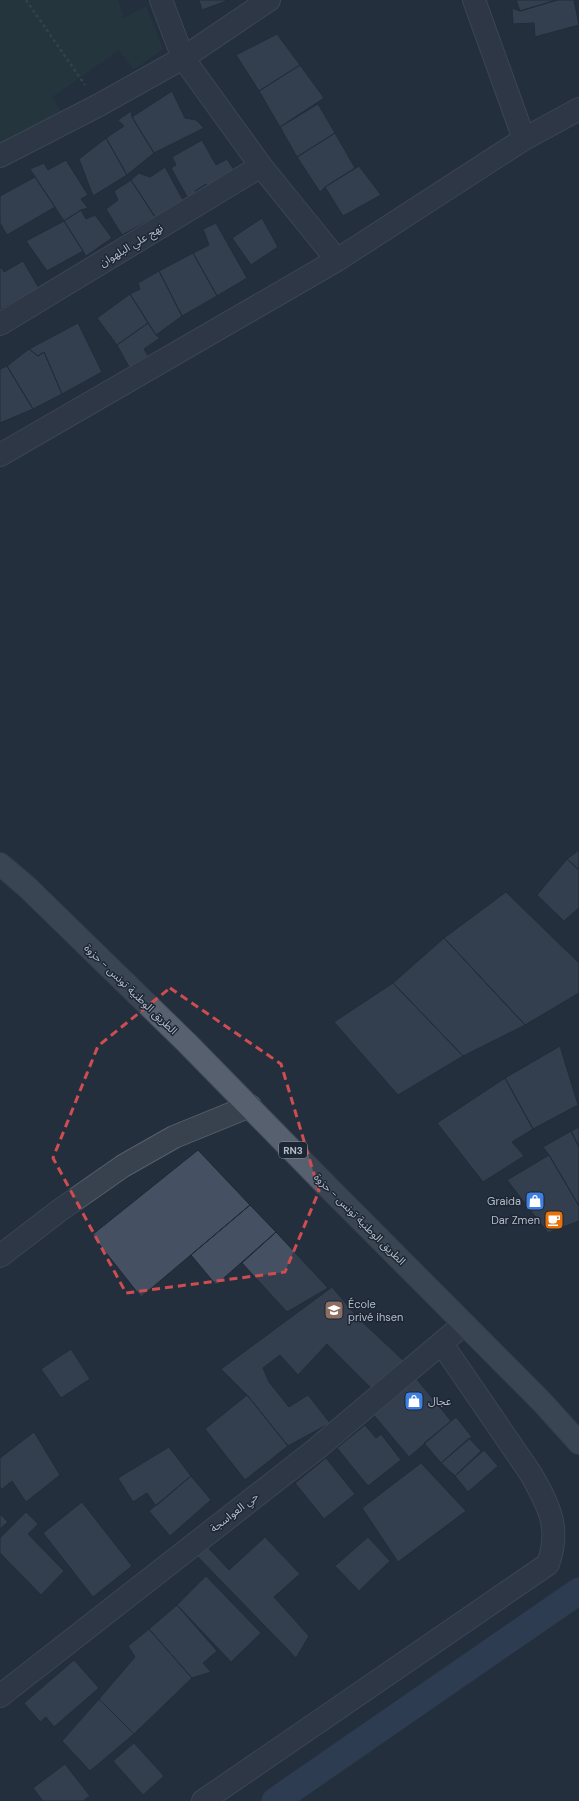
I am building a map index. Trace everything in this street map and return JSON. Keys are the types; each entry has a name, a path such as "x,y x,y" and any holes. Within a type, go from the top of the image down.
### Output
{"main road":[{"name":"الطريق الوطنية تونس - حزوة","path":"0,864 27,887 187,1043 542,1402 579,1443"}],"street":[{"path":"161,0 183,58 261,166 337,260"},
{"path":"0,156 98,105 183,58 269,0"},
{"path":"474,0 524,139"},
{"path":"0,455 337,260 524,139 579,109"},
{"name":"نهج علي البلهوان","path":"0,324 261,166"},
{"path":"0,1256 60,1210 123,1166 174,1137 250,1106"},
{"name":"حي العواسجة","path":"0,1696 315,1450 464,1324"},
{"path":"203,1801 548,1564 553,1552 555,1537 553,1521 542,1493 531,1474 442,1344"}],"path":[{"path":"26,0 98,105"}],"highlighted area":[{"path":"170,988 281,1064 319,1191 285,1272 126,1293 53,1158 98,1046"}],"green space":[{"path":"0,0 118,0 124,18 146,6 163,49 134,69 119,50 52,97 62,114 0,146"}],"building":[{"path":"199,0 229,0 202,10"},
{"path":"516,0 557,0 520,11"},
{"path":"557,0 574,0 579,25 535,37 534,23 513,24 512,8 520,11"},
{"path":"277,34 300,65 259,91 236,55"},
{"path":"300,65 324,98 280,127 259,91"},
{"path":"172,91 185,118 196,120 204,128 154,153 132,117"},
{"path":"318,104 335,133 297,157 280,127"},
{"path":"131,111 132,117 154,153 127,175 106,138 124,126 118,120"},
{"path":"335,133 355,168 325,187 320,192 297,157"},
{"path":"106,138 127,175 93,196 79,159"},
{"path":"202,140 216,165 227,159 238,176 211,192 206,184 195,191 198,195 189,200 171,168 176,165 172,157"},
{"path":"66,160 88,195 81,199 88,208 81,210 64,221 30,169 44,163 48,170"},
{"path":"359,166 381,195 343,216 325,187"},
{"path":"165,167 184,202 155,217 131,180 139,173 150,177"},
{"path":"35,177 55,207 7,235 0,223 0,196"},
{"path":"131,180 155,217 122,235 106,209 118,200 114,191"},
{"path":"81,210 86,219 95,215 112,238 86,256 64,221"},
{"path":"262,218 278,247 251,265 232,238"},
{"path":"64,221 83,251 47,271 26,241"},
{"path":"216,223 247,278 217,296 193,253 209,245 203,229"},
{"path":"193,253 217,296 182,316 159,271"},
{"path":"23,261 39,288 0,310 0,268 1,267 4,272"},
{"path":"159,271 182,316 156,335 130,294 140,289 138,283"},
{"path":"130,294 148,323 117,345 97,318"},
{"path":"78,323 102,372 62,394 44,352 38,356 29,349"},
{"path":"148,323 156,335 160,338 144,349 149,357 129,367 117,345"},
{"path":"29,349 38,356 44,352 62,394 33,409 7,366"},
{"path":"7,366 33,409 0,423 0,369"},
{"path":"579,850 579,870 567,859"},
{"path":"567,859 579,870 579,908 564,921 537,895"},
{"path":"506,892 579,963 579,993 525,1025 444,938"},
{"path":"444,938 525,1025 463,1056 393,983"},
{"path":"393,983 463,1056 398,1095 334,1022"},
{"path":"560,1046 578,1105 533,1129 505,1078"},
{"path":"505,1078 533,1129 512,1142 524,1156 483,1182 437,1123"},
{"path":"579,1127 579,1147 571,1131"},
{"path":"571,1131 579,1147 579,1206 543,1147"},
{"path":"198,1150 250,1205 141,1297 92,1235"},
{"path":"549,1155 579,1206 579,1221 548,1233 507,1180"},
{"path":"250,1205 276,1232 216,1285 191,1255"},
{"path":"276,1232 328,1288 287,1312 242,1263"},
{"path":"332,1287 359,1319 404,1361 372,1389 327,1344 298,1375 280,1355 263,1368 269,1382 289,1407 308,1395 330,1423 288,1446 247,1395 221,1369"},
{"path":"71,1349 90,1379 61,1398 41,1369"},
{"path":"415,1377 451,1421 409,1457 372,1413"},
{"path":"247,1395 288,1446 245,1480 205,1429"},
{"path":"456,1417 472,1437 441,1463 424,1443"},
{"path":"365,1425 376,1438 381,1434 401,1460 368,1486 337,1448"},
{"path":"34,1432 60,1475 26,1502 12,1481 2,1489 0,1487 0,1458"},
{"path":"469,1438 481,1451 455,1476 441,1463"},
{"path":"169,1447 191,1476 156,1506 147,1493 133,1502 118,1478"},
{"path":"484,1450 498,1466 468,1492 455,1476"},
{"path":"326,1458 355,1494 324,1519 295,1483"},
{"path":"421,1463 466,1511 398,1562 362,1508"},
{"path":"191,1476 211,1500 170,1536 149,1511"},
{"path":"82,1502 132,1566 93,1597 43,1533"},
{"path":"26,1512 38,1524 28,1534 64,1571 41,1595 0,1553 0,1538"},
{"path":"0,1514 8,1522 0,1529"},
{"path":"265,1537 300,1574 274,1597 309,1636 296,1658 194,1553 204,1543 229,1570"},
{"path":"368,1537 390,1561 359,1591 335,1566"},
{"path":"206,1576 261,1633 231,1662 177,1605"},
{"path":"177,1605 217,1651 203,1663 211,1672 192,1678 149,1629"},
{"path":"149,1629 192,1678 134,1734 99,1699 135,1657 128,1646"},
{"path":"74,1660 99,1688 54,1727 46,1717 40,1722 24,1703"},
{"path":"99,1699 134,1734 90,1771 62,1741"},
{"path":"134,1743 164,1776 143,1795 113,1761"},
{"path":"65,1764 90,1796 83,1801 43,1801 33,1788"}],"waterway":[{"path":"275,1801 579,1591"}],"place":[{"name":"Graida","path":"535,1201"},
{"name":"Dar Zmen","path":"554,1220"},
{"name":"École privé ihsen","path":"334,1310"},
{"name":"عجال","path":"414,1401"}]}
